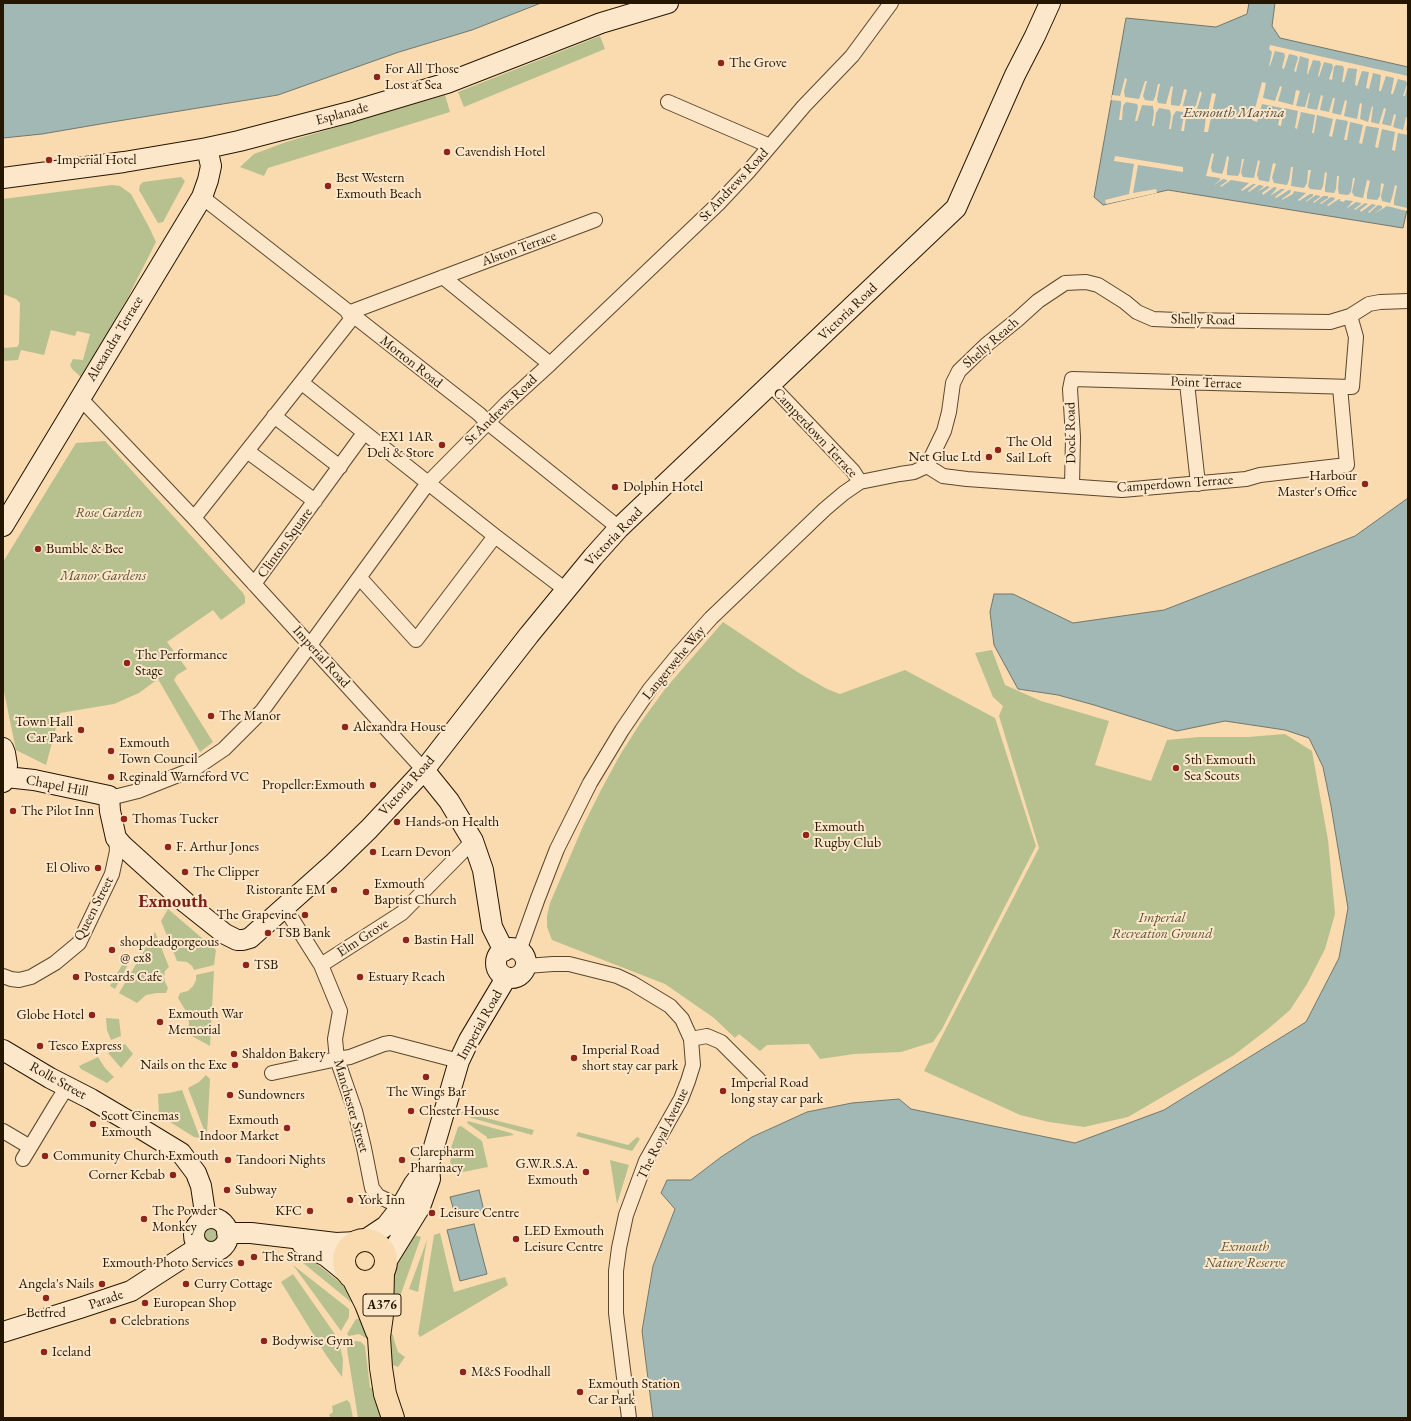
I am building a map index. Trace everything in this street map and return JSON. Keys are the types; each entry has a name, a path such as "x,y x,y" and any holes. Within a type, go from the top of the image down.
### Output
{"highway":[{"name":"A376","path":"379,1337 366,1304 344,1264 344,1255 349,1247 361,1241 373,1241 380,1246 385,1253 382,1316 379,1337 382,1378 385,1394 393,1418"},
{"name":"A376","path":"350,1276 362,1282 370,1282 377,1279 384,1268"}],"street":[{"name":"Esplanade","path":"3,178 124,162 207,148 293,127 410,95 447,83 601,23 668,3"},
{"name":"St Andrews Road","path":"109,796 118,796 138,791 196,768 224,749 262,711 428,483 487,422 718,204 804,106 852,56 891,3"},
{"name":"Victoria Road","path":"116,838 186,903 225,934 237,940 250,938 285,908 369,829 424,770 566,590 619,528 956,208 1015,75 1050,3"},
{"path":"668,102 770,146"},
{"name":"Alexandra Terrace","path":"3,526 202,198 211,166 207,148"},
{"name":"Morton Road","path":"202,198 350,315 479,414 619,528"},
{"name":"Alston Terrace","path":"350,315 443,277 595,220"},
{"path":"443,277 550,364"},
{"name":"Shelly Road","path":"1065,283 1086,282 1098,285 1125,302 1137,312 1153,319 1330,322 1350,316 1369,304 1408,301"},
{"name":"Shelly Reach","path":"927,466 944,431 949,412 953,383 959,371 986,345 1038,301 1065,283"},
{"path":"194,518 274,416 302,383 350,315"},
{"path":"1340,387 1352,387 1356,337 1350,316"},
{"name":"Point Terrace","path":"1072,379 1340,387"},
{"name":"Dock Road","path":"1072,379 1070,389 1074,437 1072,486"},
{"path":"302,383 495,536 566,590"},
{"path":"1187,383 1198,484"},
{"name":"Camperdown Terrace","path":"770,385 853,471 860,482"},
{"name":"Camperdown Terrace","path":"927,466 943,476 1122,490 1246,479 1260,475 1347,466 1340,387"},
{"name":"Imperial Road","path":"80,398 194,518 424,770 449,801 473,841 483,870 492,927 516,956"},
{"path":"274,416 340,467"},
{"name":"Clinton Square","path":"254,584 364,433"},
{"name":"Clinton Square","path":"247,451 315,501"},
{"name":"Langerwehe Way","path":"516,956 557,850 590,783 622,730 650,689 678,655 711,618 826,508 860,482 914,472 927,466"},
{"path":"360,578 416,640 495,536"},
{"name":"Chapel Hill","path":"3,748 7,765 4,780 34,780 109,796"},
{"path":"109,796 110,811 116,838"},
{"name":"Queen Street","path":"3,976 19,980 32,977 55,963 79,943 112,874 117,851 116,838"},
{"name":"Elm Grove","path":"321,966 402,913 473,841"},
{"name":"Manchester Street","path":"285,908 321,966 340,1011 335,1039 337,1059 355,1112 372,1188 378,1196 401,1207"},
{"path":"499,955 516,956 524,972 519,977 506,978 500,974 497,968 497,960 499,955"},
{"name":"The Royal Avenue","path":"516,956 552,964 569,964 617,976 632,983 670,1006 682,1019 691,1039 693,1065 688,1081 680,1099 646,1161 626,1215 619,1248 616,1271 616,1313 629,1418"},
{"name":"Imperial Road","path":"384,1268 420,1207 430,1179 429,1164 459,1061 469,1040 506,978"},
{"path":"691,1039 707,1036 722,1042 759,1080"},
{"path":"272,1073 350,1057 390,1043 459,1061"},
{"name":"Rolle Street","path":"3,1050 176,1149 196,1172 201,1186 206,1219"},
{"path":"24,1159 67,1087"},
{"path":"3,1131 30,1147"},
{"name":"Imperial Road","path":"361,1241 386,1226 401,1207 414,1184 429,1164"},
{"path":"211,1218 220,1221 224,1224 227,1233 225,1244 215,1251 210,1252 199,1247 194,1238 194,1233 198,1224 206,1219 211,1218"},
{"path":"227,1233 252,1233 292,1239 336,1243 361,1241"},
{"path":"292,1239 326,1256 350,1276"},
{"name":"Parade","path":"3,1332 80,1308 131,1290 199,1247"}],"green space":[{"path":"600,36 605,49 464,107 458,92"},
{"path":"445,95 450,112 268,168 264,176 240,167 254,154 286,142"},
{"path":"181,177 185,181 184,183 163,222 158,223 139,190 140,185 143,182"},
{"path":"112,185 120,186 131,194 156,242 127,299 82,378 72,369 70,365 73,359 83,360 90,334 77,331 75,336 51,330 44,355 21,350 18,360 3,361 3,348 17,347 19,344 20,303 16,299 3,294 3,199"},
{"name":"Manor Gardens","path":"105,441 243,593 245,603 221,620 213,610 167,642 187,669 177,675 174,680 213,742 200,752 158,679 139,693 114,704 60,713 46,765 16,750 3,687 3,562 76,443"},
{"name":"Exmouth Rugby Club","path":"723,622 799,673 827,689 840,694 905,670 995,718 1036,846 942,1029 933,1042 901,1052 854,1054 820,1059 809,1044 767,1045 760,1051 739,1034 735,1038 714,1018 665,984 552,940 547,927 547,916 550,903 584,824 601,790 620,755 641,722 665,689"},
{"name":"Imperial Recreation Ground","path":"992,650 1005,685 1041,701 1109,721 1095,765 1151,781 1167,740 1199,737 1248,737 1285,734 1312,751 1328,840 1335,914 1325,949 1307,984 1290,1010 1268,1029 1234,1055 1128,1117 1084,1127 1049,1122 1020,1115 924,1071 1039,848 999,716 1003,706 993,697 975,653"},
{"path":"168,909 216,950 214,965 194,970 187,962 177,961 161,921"},
{"path":"155,932 169,967 165,971 164,977 168,988 166,993 146,995 137,1003 119,993"},
{"path":"126,958 130,961 115,989 110,986"},
{"path":"214,971 210,1046 188,1034 189,1023 187,1013 178,998 180,993 188,991 193,986 196,980 196,975"},
{"path":"106,1018 119,1019 121,1036 111,1040 107,1030"},
{"path":"125,1044 133,1054 121,1068 108,1053"},
{"path":"98,1057 105,1068 114,1077 107,1083 81,1069 79,1066"},
{"path":"206,1075 210,1079 206,1135 188,1088 199,1082"},
{"path":"182,1090 200,1138 194,1137 159,1115 158,1094"},
{"path":"462,1112 534,1130 532,1135 461,1115"},
{"path":"468,1121 514,1135 487,1139 487,1137 467,1123"},
{"path":"461,1126 482,1141 488,1167 458,1173 450,1162 454,1149 451,1148 458,1127"},
{"path":"578,1132 628,1145 637,1137 640,1139 632,1151 576,1136"},
{"path":"610,1160 629,1165 617,1204"},
{"path":"210,1226 216,1228 218,1234 216,1240 210,1242 204,1240 202,1234 204,1228"},
{"path":"440,1233 454,1292 505,1277 508,1285 420,1337 418,1334 434,1235"},
{"path":"414,1235 421,1237 395,1311 389,1311 394,1267"},
{"path":"427,1240 418,1292 409,1289"},
{"path":"301,1256 316,1263 343,1285 353,1297 357,1307 297,1258"},
{"path":"293,1265 349,1309 349,1317 341,1331"},
{"path":"293,1274 339,1340 343,1360 342,1377 326,1355 281,1282"},
{"path":"356,1319 365,1319 369,1340 359,1334 349,1336 347,1334"},
{"path":"389,1331 393,1335 398,1352 405,1357 398,1367 393,1365 389,1367"},
{"path":"356,1341 361,1342 365,1346 370,1388 375,1387 382,1418 358,1418 347,1349 350,1343"},
{"path":"347,1400 350,1403 353,1418 331,1418 329,1415 333,1412 332,1406"}],"water":[{"path":"3,3 541,3 472,30 399,52 278,95 42,134 3,138"},
{"name":"Exmouth Marina","path":"1249,3 1275,3 1272,26 1280,38 1408,67 1408,205 1403,228 1168,190 1103,205 1094,197 1126,18 1216,27 1247,14"},
{"name":"Exmouth Nature Reserve","path":"1408,498 1408,1418 653,1418 642,1331 653,1266 675,1209 661,1193 667,1180 691,1180 721,1157 752,1137 807,1112 852,1103 899,1099 911,1109 1075,1143 1164,1110 1306,1022 1339,958 1348,908 1323,767 1309,738 1285,730 1225,721 1177,731 1058,695 1018,689 994,645 990,612 994,594 1013,594 1073,623 1164,610 1355,536"},
{"path":"479,1190 484,1211 456,1218 450,1197"},
{"path":"474,1224 487,1274 460,1281 447,1230"}],"pier":[{"path":"1270,45 1408,76 1408,84 1405,96 1403,96 1407,84 1406,81 1398,79 1393,94 1391,94 1394,78 1386,76 1381,91 1379,91 1381,75 1373,73 1369,89 1366,88 1369,72 1362,71 1357,86 1355,85 1357,69 1348,68 1344,82 1342,82 1343,66 1336,65 1334,67 1332,80 1329,79 1333,67 1332,64 1324,62 1319,77 1320,61 1313,60 1307,74 1309,59 1300,56 1296,72 1294,71 1298,58 1297,56 1289,54 1284,69 1282,68 1285,56 1284,53 1275,51 1269,66 1272,52 1269,49"},
{"path":"1125,78 1127,79 1124,91 1125,97 1139,99 1145,81 1147,81 1143,96 1145,100 1153,101 1158,84 1160,84 1157,99 1158,103 1166,104 1171,86 1173,87 1171,105 1179,106 1184,89 1187,90 1183,105 1184,108 1193,109 1196,105 1200,91 1202,93 1197,109 1208,112 1212,93 1216,94 1208,132 1204,132 1206,117 1190,113 1186,117 1184,131 1181,131 1184,115 1183,112 1176,111 1173,116 1171,129 1169,129 1171,116 1170,110 1159,108 1156,113 1154,126 1152,126 1154,112 1153,106 1142,105 1137,121 1135,121 1138,107 1137,104 1126,102 1123,106 1122,120 1119,120 1121,101 1111,100 1112,95 1120,96"},
{"path":"1262,82 1266,83 1263,98 1275,101 1280,86 1282,87 1278,101 1293,105 1296,90 1300,91 1296,106 1305,107 1310,93 1307,108 1317,110 1321,95 1323,96 1320,110 1329,112 1333,98 1335,98 1332,113 1341,115 1345,100 1347,101 1344,116 1357,119 1360,103 1362,104 1360,119 1368,122 1372,106 1371,122 1379,124 1384,108 1386,109 1382,124 1391,126 1394,114 1396,115 1393,127 1403,130 1406,117 1408,118 1406,130 1408,130 1408,135 1398,133 1395,151 1392,150 1395,132 1382,129 1378,148 1375,147 1379,128 1366,126 1362,144 1359,143 1363,125 1350,122 1347,140 1344,140 1348,121 1336,119 1332,137 1329,136 1333,119 1317,115 1314,133 1312,133 1315,115 1301,112 1297,129 1295,128 1298,111 1284,108 1281,126 1278,125 1282,108 1262,104 1257,122 1252,120"},
{"path":"1212,153 1214,154 1211,167 1212,172 1222,174 1227,156 1229,157 1227,175 1238,176 1242,159 1244,159 1241,173 1243,177 1254,178 1258,160 1260,161 1257,175 1259,180 1269,182 1273,163 1276,164 1272,178 1274,183 1287,185 1291,167 1293,167 1291,186 1304,188 1307,183 1308,170 1311,170 1308,186 1310,189 1321,190 1325,172 1327,173 1325,192 1334,193 1336,189 1337,176 1339,176 1339,194 1348,195 1351,192 1353,178 1355,178 1352,192 1354,196 1363,198 1367,180 1370,181 1367,199 1377,200 1380,196 1381,183 1384,184 1381,196 1382,201 1390,203 1395,185 1397,186 1394,205 1407,208 1407,211 1387,206 1374,214 1382,208 1382,206 1378,205 1369,213 1368,212 1376,205 1372,204 1361,212 1360,210 1368,204 1365,203 1355,210 1354,209 1361,204 1356,202 1346,209 1353,201 1345,200 1344,202 1340,201 1339,199 1328,206 1327,205 1335,198 1331,197 1321,204 1320,203 1328,198 1328,196 1323,196 1314,203 1313,202 1320,197 1316,195 1306,202 1313,196 1313,194 1310,194 1299,201 1298,200 1306,193 1294,191 1293,194 1282,200 1290,193 1291,190 1276,198 1275,197 1285,189 1281,189 1270,196 1277,188 1274,187 1263,195 1262,193 1270,187 1267,186 1257,192 1264,186 1259,185 1249,192 1248,191 1256,184 1253,184 1242,191 1241,190 1249,183 1231,180 1221,187 1220,186 1227,181 1223,179 1213,186 1220,180 1220,178 1206,176"},
{"path":"1115,156 1183,167 1183,172 1138,165 1133,193 1156,189 1157,193 1106,204 1105,200 1129,194 1134,164 1114,161"}],"place":[{"name":"The Grove","path":"721,63"},
{"name":"For All Those Lost at Sea","path":"377,77"},
{"name":"Cavendish Hotel","path":"447,152"},
{"name":"Imperial Hotel","path":"49,160"},
{"name":"Best Western Exmouth Beach","path":"328,186"},
{"name":"EX1 1AR Deli & Store","path":"442,445"},
{"name":"The Old Sail Loft","path":"998,450"},
{"name":"Net Glue Ltd","path":"989,457"},
{"name":"Harbour Master's Office","path":"1365,484"},
{"name":"Dolphin Hotel","path":"615,487"},
{"name":"Bumble & Bee","path":"38,549"},
{"name":"The Performance Stage","path":"127,663"},
{"name":"The Manor","path":"211,716"},
{"name":"Alexandra House","path":"345,727"},
{"name":"Town Hall Car Park","path":"81,730"},
{"name":"Exmouth Town Council","path":"111,751"},
{"name":"5th Exmouth Sea Scouts","path":"1176,768"},
{"name":"Reginald Warneford VC","path":"111,777"},
{"name":"Propeller:Exmouth","path":"373,785"},
{"name":"The Pilot Inn","path":"13,811"},
{"name":"Thomas Tucker","path":"124,819"},
{"name":"Hands-on Health","path":"397,822"},
{"name":"Exmouth Rugby Club","path":"806,835"},
{"name":"F. Arthur Jones","path":"168,847"},
{"name":"Learn Devon","path":"373,852"},
{"name":"El Olivo","path":"98,868"},
{"name":"The Clipper","path":"185,872"},
{"name":"Ristorante EM","path":"334,890"},
{"name":"Exmouth Baptist Church","path":"366,892"},
{"name":"The Grapevine","path":"305,915"},
{"name":"TSB Bank","path":"268,933"},
{"name":"Bastin Hall","path":"406,940"},
{"name":"shopdeadgorgeous @ ex8","path":"112,950"},
{"name":"TSB","path":"246,965"},
{"name":"Postcards Cafe","path":"76,977"},
{"name":"Estuary Reach","path":"360,977"},
{"name":"Globe Hotel","path":"92,1015"},
{"name":"Exmouth War Memorial","path":"160,1022"},
{"name":"Tesco Express","path":"40,1046"},
{"name":"Shaldon Bakery","path":"234,1054"},
{"name":"Imperial Road short stay car park","path":"574,1058"},
{"name":"Nails on the Exe","path":"235,1065"},
{"name":"The Wings Bar","path":"426,1077"},
{"name":"Imperial Road long stay car park","path":"723,1091"},
{"name":"Sundowners","path":"230,1095"},
{"name":"Chester House","path":"411,1111"},
{"name":"Scott Cinemas Exmouth","path":"93,1124"},
{"name":"Exmouth Indoor Market","path":"287,1128"},
{"name":"Community Church Exmouth","path":"45,1156"},
{"name":"Tandoori Nights","path":"228,1160"},
{"name":"Clarepharm Pharmacy","path":"402,1160"},
{"name":"G.W.R.S.A. Exmouth","path":"586,1172"},
{"name":"Corner Kebab","path":"173,1175"},
{"name":"Subway","path":"227,1190"},
{"name":"York Inn","path":"350,1200"},
{"name":"KFC","path":"310,1211"},
{"name":"Leisure Centre","path":"432,1213"},
{"name":"The Powder Monkey","path":"144,1219"},
{"name":"LED Exmouth Leisure Centre","path":"516,1239"},
{"name":"The Strand","path":"254,1257"},
{"name":"Exmouth Photo Services","path":"241,1263"},
{"name":"Angela's Nails","path":"102,1284"},
{"name":"Curry Cottage","path":"186,1284"},
{"name":"Betfred","path":"46,1298"},
{"name":"European Shop","path":"145,1303"},
{"name":"Celebrations","path":"113,1321"},
{"name":"Bodywise Gym","path":"264,1341"},
{"name":"Iceland","path":"44,1352"},
{"name":"M&S Foodhall","path":"463,1372"},
{"name":"Exmouth Station Car Park","path":"580,1392"}],"district":[{"name":"Exmouth","path":"173,902"}],"park label":[{"name":"Rose Garden","path":"109,513"}]}
